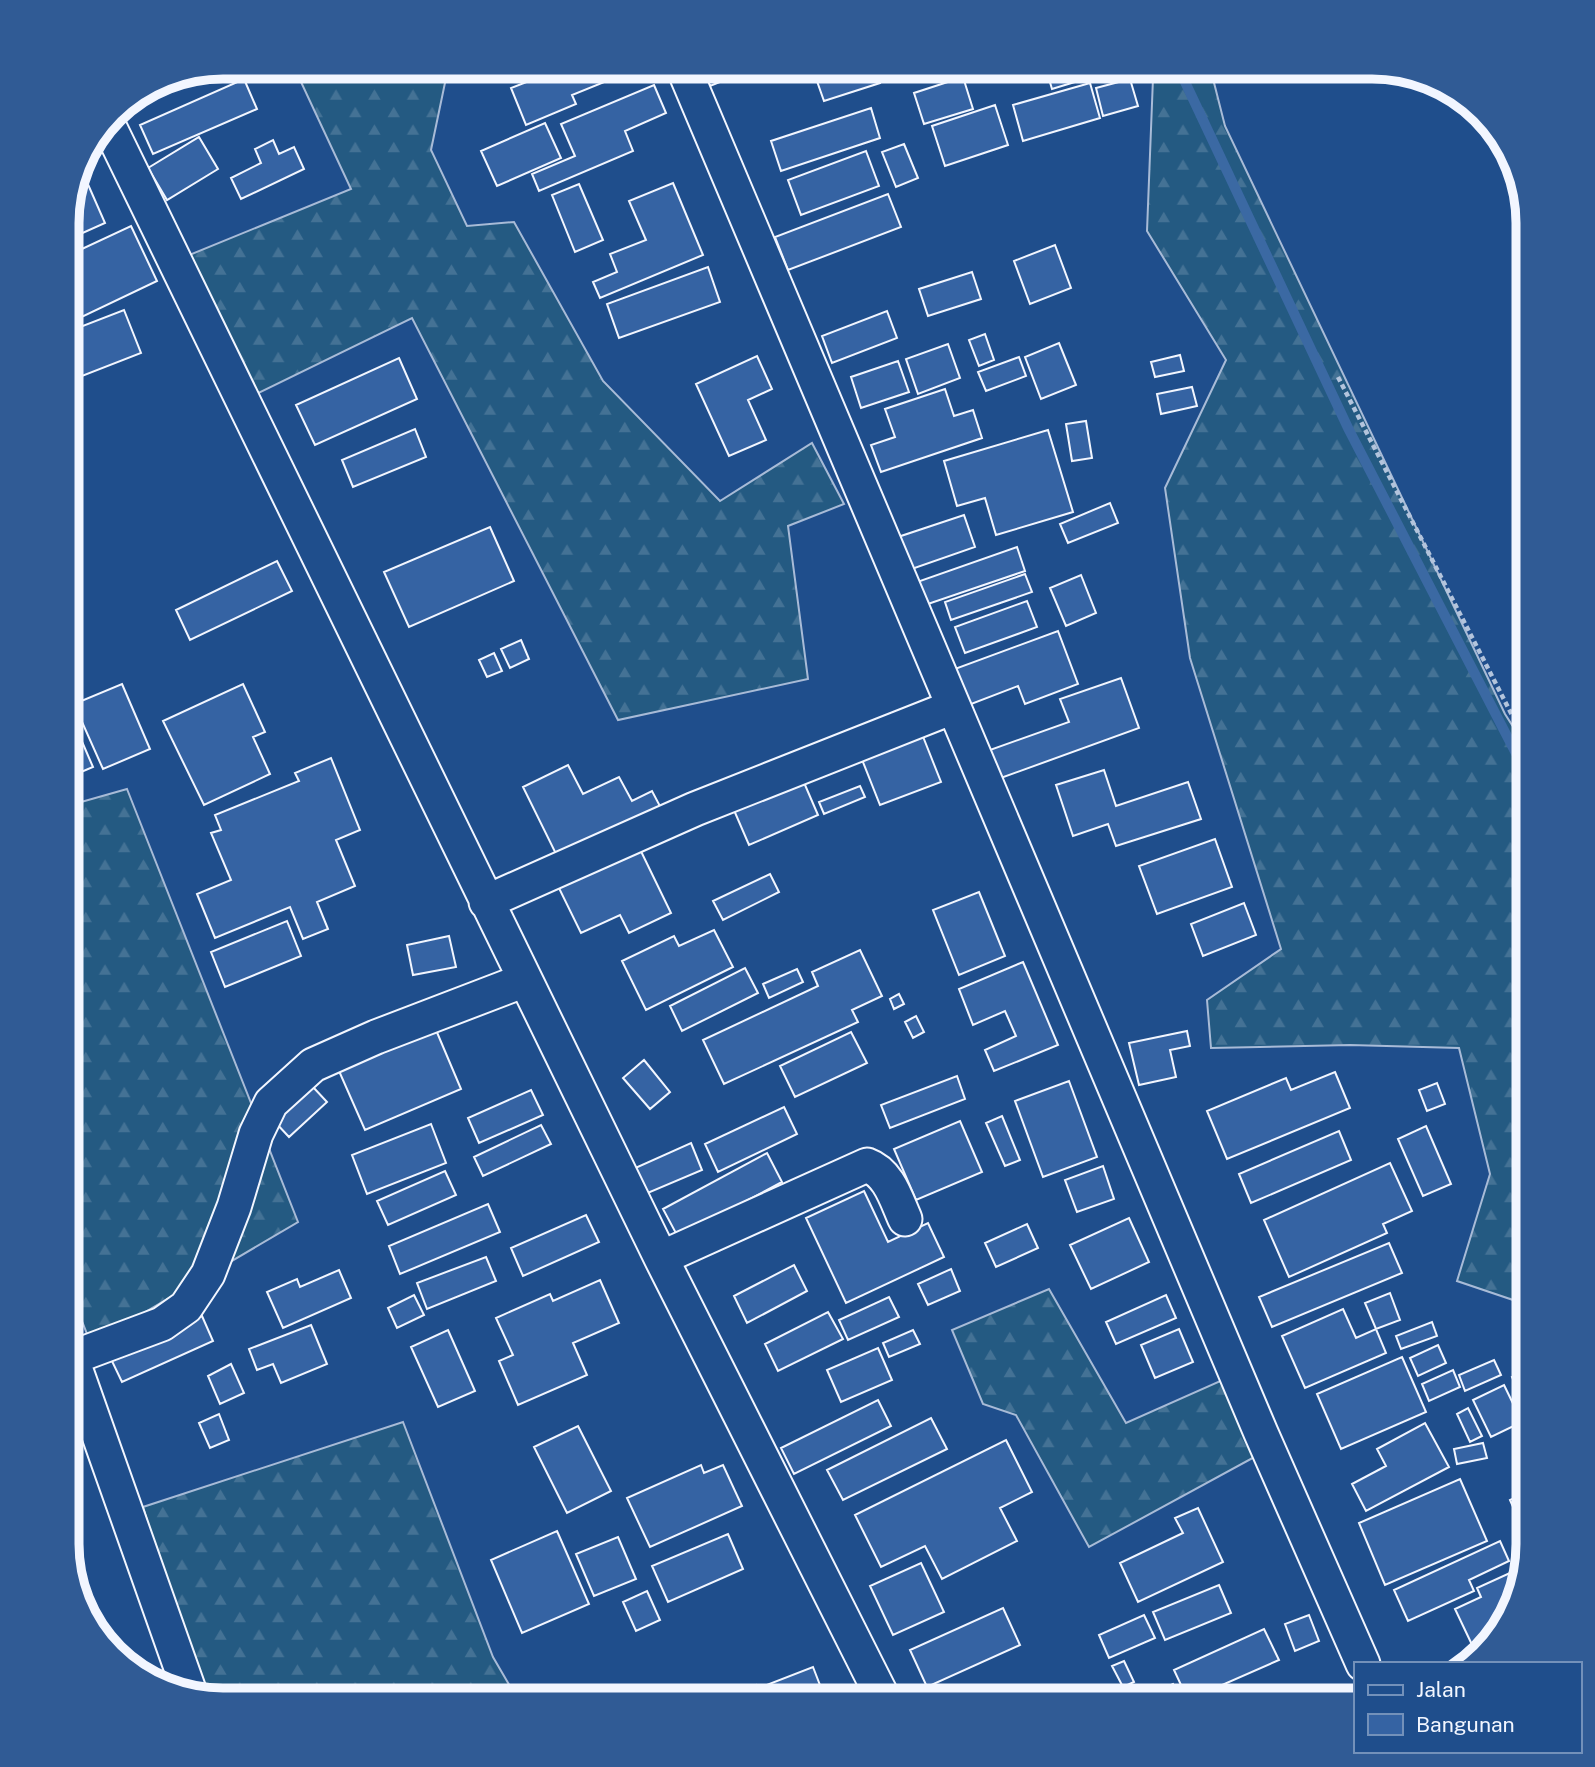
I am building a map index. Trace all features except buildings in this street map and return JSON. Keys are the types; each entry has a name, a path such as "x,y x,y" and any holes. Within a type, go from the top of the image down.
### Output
{"street":[{"path":"688,79 1261,1433 1362,1662"},
{"path":"112,131 661,1258 878,1688"},
{"path":"486,902 695,809 953,707"},
{"path":"79,1348 162,1324 186,1307 208,1274 234,1207 256,1134 271,1103 313,1065 376,1037 524,979"},
{"path":"661,1258 867,1165 885,1177 905,1219"},
{"path":"79,1379 187,1683"}],"path":[{"path":"1338,377 1516,719"}],"green space":[{"path":"300,79 446,79 431,150 467,226 514,222 603,381 720,501 812,443 844,504 788,526 808,679 618,720 412,318 250,397 182,258 351,189"},
{"path":"1153,79 1213,79 1225,126 1505,714 1516,731 1516,1301 1457,1281 1490,1174 1459,1048 1350,1045 1211,1048 1207,1000 1281,949 1190,658 1165,488 1226,360 1147,231"},
{"path":"127,789 298,1222 91,1344 79,1314 79,803"},
{"path":"1049,1289 1126,1423 1227,1378 1260,1454 1089,1547 1016,1415 983,1404 952,1330"},
{"path":"403,1422 493,1657 511,1688 213,1688 197,1685 143,1507"}],"waterway":[{"path":"1184,79 1349,430 1516,753"}]}
